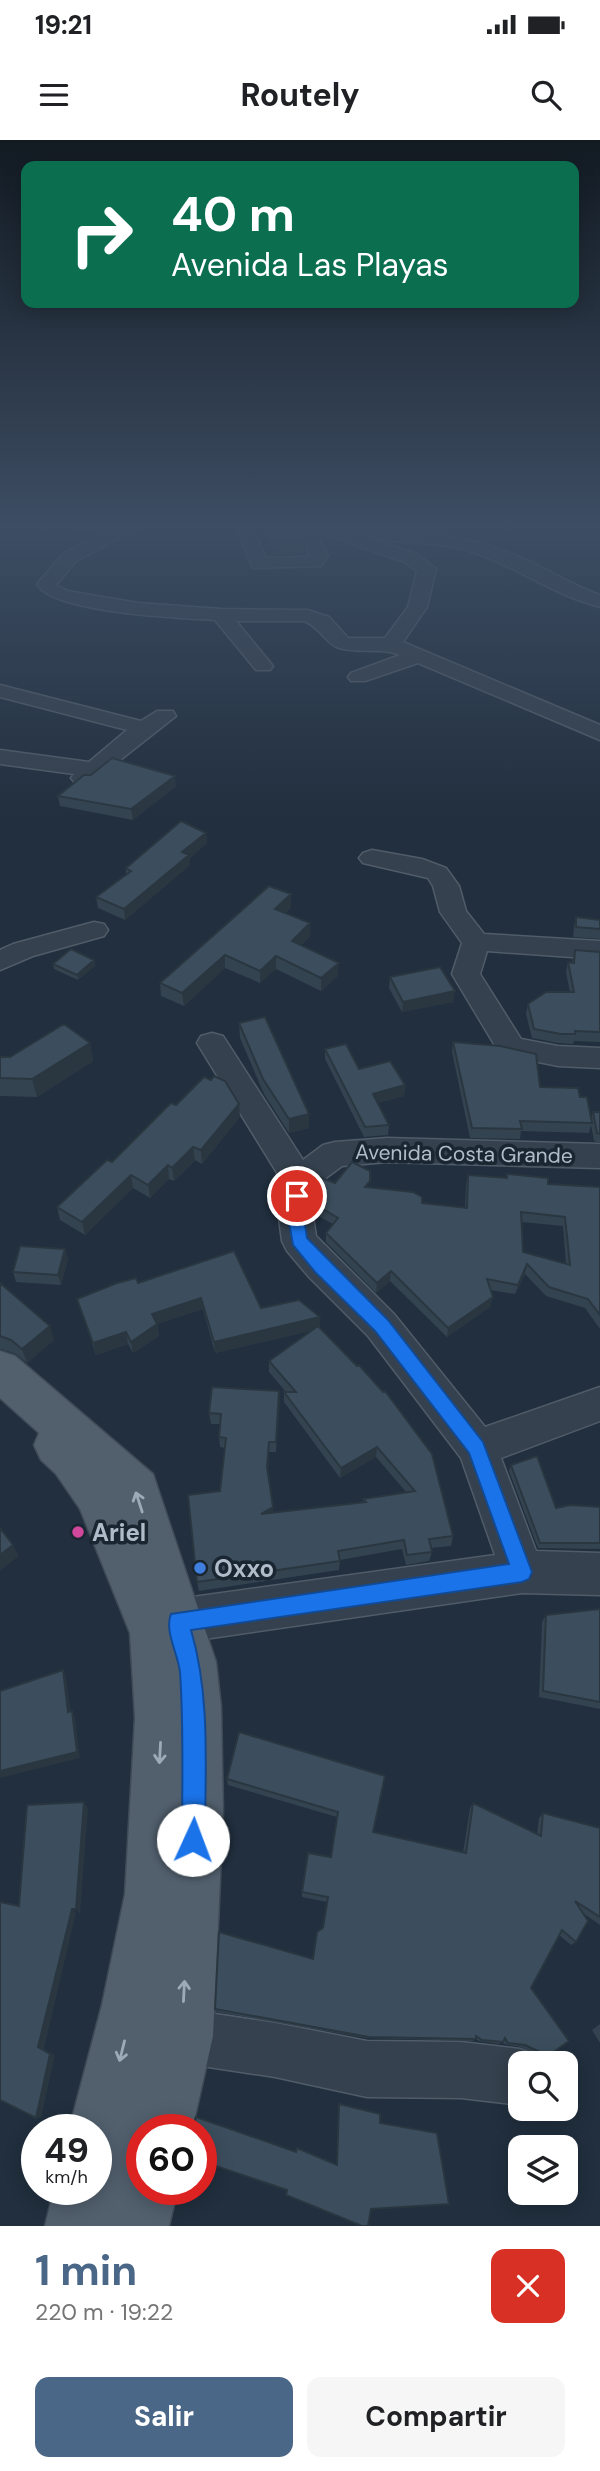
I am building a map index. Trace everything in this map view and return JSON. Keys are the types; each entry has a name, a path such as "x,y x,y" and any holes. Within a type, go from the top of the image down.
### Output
{"main road":[{"path":"0,1370 136,1490 167,1627 154,1894 133,2005 106,2114"},
{"path":"0,1394 72,1459 97,1495 191,1673 195,1813 182,2036 163,2114"},
{"path":"79,2226 84,2205"},
{"path":"135,2226 140,2205"}],"street":[{"path":"228,623 263,666"},
{"path":"324,623 342,643 359,646 391,644 600,733"},
{"path":"391,644 406,623"},
{"path":"358,677 418,656"},
{"path":"0,691 144,728"},
{"path":"0,757 87,774 144,728 165,716"},
{"path":"372,858 422,867 437,873 446,886 453,912 476,942 600,950"},
{"path":"0,961 23,950 94,930"},
{"path":"476,942 466,974 511,1047 558,1056 600,1058"},
{"path":"212,1043 299,1180 295,1211 299,1241 321,1267 381,1325 477,1448 522,1572"},
{"name":"Avenida Costa Grande","path":"299,1180 335,1154 387,1150 600,1156"},
{"path":"477,1448 600,1404"},
{"path":"167,1627 522,1572 600,1574"},
{"path":"182,2036 275,2050 367,2069 461,2070 508,2076"}],"building":[{"path":"112,758 175,776 131,809 58,796 84,775 91,775"},
{"path":"181,821 206,833 182,852 189,855 124,909 96,897 131,871 126,868"},
{"path":"269,886 291,894 275,909 310,923 292,941 339,963 321,978 276,956 260,971 225,955 182,993 160,983"},
{"path":"576,917 600,920 600,929 576,927"},
{"path":"71,949 94,960 77,975 53,964"},
{"path":"575,950 600,952 600,1032 575,1031 575,1034 561,1034 534,1029 528,1004 546,992 574,992 568,962 574,963"},
{"path":"440,967 455,991 403,1002 390,977"},
{"path":"265,1017 309,1114 289,1119 263,1079 239,1023"},
{"path":"64,1024 90,1043 32,1079 0,1078 0,1057 10,1057"},
{"path":"453,1042 500,1046 536,1054 540,1087 578,1088 580,1097 587,1097 592,1123 520,1121 522,1129 472,1128"},
{"path":"346,1044 359,1069 390,1061 405,1085 373,1094 389,1125 365,1127 325,1049"},
{"path":"214,1076 225,1081 239,1104 201,1150 193,1147 172,1168 168,1165 148,1185 131,1175 82,1222 57,1207 107,1160 112,1162 171,1103 176,1105 204,1077 211,1080"},
{"path":"593,1112 600,1112 600,1134 597,1133"},
{"path":"352,1162 370,1171 370,1181 365,1187 413,1192 422,1197 422,1203 467,1208 468,1175 507,1178 507,1174 548,1178 548,1184 600,1187 600,1315 588,1299 549,1287 527,1264 518,1285 487,1279 493,1297 448,1328 391,1271 377,1283 326,1233 338,1218 318,1206 319,1177 335,1183","holes":["521,1212 565,1217 570,1265 523,1252"]},
{"path":"20,1246 65,1249 58,1275 13,1272"},
{"path":"234,1251 261,1308 299,1300 320,1317 214,1342 201,1298 152,1314 157,1324 131,1342 126,1332 93,1343 77,1299 117,1283 136,1278 138,1283"},
{"path":"0,1283 50,1326 22,1349 11,1340 0,1336"},
{"path":"318,1326 383,1392 385,1391 432,1454 453,1536 429,1539 432,1552 407,1555 404,1540 338,1551 340,1561 197,1582 188,1495 220,1491 226,1438 219,1437 221,1414 209,1413 212,1387 279,1391 276,1442 269,1442 267,1467 273,1507 261,1514 366,1502 363,1499 415,1491 377,1447 341,1468 284,1392 296,1392 269,1361"},
{"path":"537,1456 556,1508 570,1505 600,1507 600,1543 540,1543 511,1465"},
{"path":"0,1528 13,1545 0,1555"},
{"path":"600,1609 600,1702 543,1691 546,1615"},
{"path":"63,1670 68,1712 72,1711 77,1752 0,1771 0,1691"},
{"path":"239,1732 385,1776 373,1832 466,1853 473,1803 541,1836 543,1813 600,1828 600,1917 575,1901 588,1921 576,1942 562,1930 531,1988 569,2041 555,2051 538,2051 525,2045 508,2043 505,2038 503,2042 482,2040 476,2036 476,2039 369,2037 215,2009 219,1932 313,1959 317,1932 323,1928 328,1897 302,1892 308,1853 331,1857 338,1812 227,1779"},
{"path":"84,1802 76,1909 72,1909 38,2047 50,2054 37,2114 28,2114 0,2100 0,1902 19,1906 27,1805"},
{"path":"339,2104 380,2114 380,2123 437,2133 449,2204 371,2209 368,2226 362,2226 286,2195 287,2190 217,2166 217,2124 296,2152 297,2148 337,2165"}],"place":[{"name":"Ariel","path":"78,1532"},
{"name":"Oxxo","path":"200,1568"}],"route":[{"path":"193,1840 194,1707 190,1662 178,1621 522,1572 477,1448 381,1325 321,1267 299,1241 295,1211 297,1196"}]}
